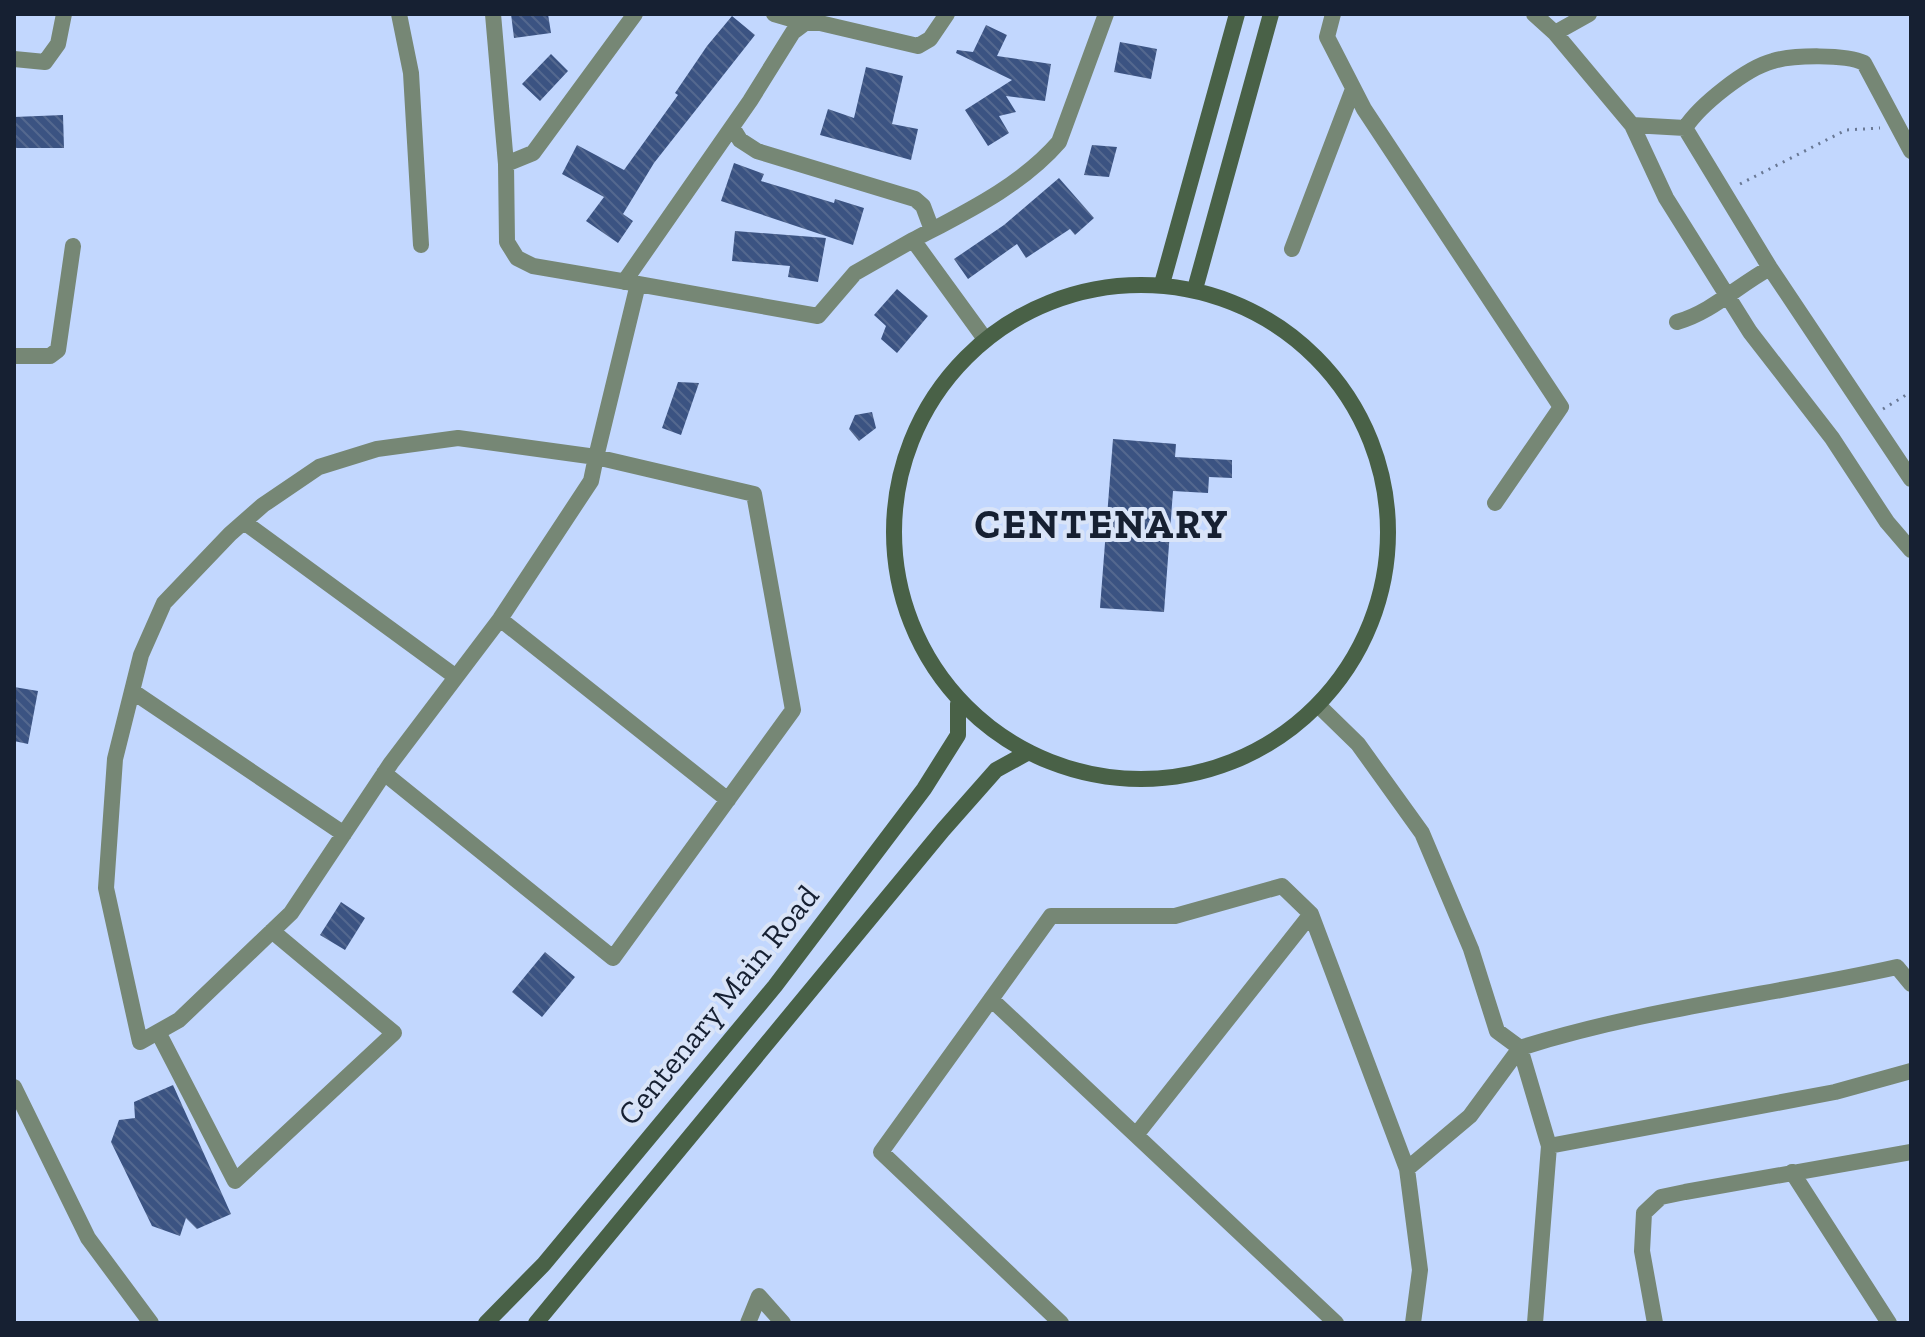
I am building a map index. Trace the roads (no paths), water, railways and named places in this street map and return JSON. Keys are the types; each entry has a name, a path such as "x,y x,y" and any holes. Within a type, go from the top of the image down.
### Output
{"street":[{"path":"14,59 45,62 58,44 64,14"},
{"path":"399,14 411,73 421,245"},
{"path":"493,14 506,164 507,242 517,258 533,266 818,316 855,273 983,203 1047,155 1059,142 1106,14"},
{"path":"506,164 533,153 635,14"},
{"path":"774,14 918,46 930,39 947,14"},
{"path":"1162,284 1237,14"},
{"path":"1195,289 1271,14"},
{"path":"1333,14 1327,37 1353,89 1561,407 1495,503"},
{"path":"1534,14 1555,33 1632,125 1666,198 1750,332 1832,438 1887,522 1911,550"},
{"path":"1555,33 1589,14"},
{"path":"384,773 613,958 793,710 754,494 596,457 458,438 377,449 319,467 244,522 164,603 141,655 115,759 106,888 140,1042 179,1020 291,913 384,773 500,619 591,481 596,457 631,283 793,32 805,23"},
{"path":"1685,128 1694,114 1730,86 1772,61 1851,56 1864,63 1911,151"},
{"path":"1292,249 1353,89"},
{"path":"1632,125 1685,128"},
{"path":"732,127 740,140 757,151 915,199 923,206 932,230"},
{"path":"1685,128 1770,268 1911,479"},
{"path":"913,240 985,339"},
{"path":"14,356 50,356 58,350 73,246"},
{"path":"1677,322 1704,314 1727,295 1770,268"},
{"path":"1162,284 1195,289 1250,309 1299,340 1339,383 1368,434 1384,489 1387,548 1377,606 1353,659 1318,705 1260,748 1220,767 1163,780 1105,778 1027,753 958,704 913,627 896,565 896,502 912,440 942,385 985,339 1039,306 1099,287 1162,284"},
{"path":"244,522 456,677"},
{"path":"500,619 728,800"},
{"path":"132,691 344,834"},
{"name":"Centenary Main Road","path":"486,1323 544,1264 784,974 924,789 958,735 958,704"},
{"path":"1318,705 1358,744 1422,833 1471,949 1497,1031 1520,1048 1549,1146 1535,1323"},
{"name":"Centenary Main Road","path":"536,1323 943,830 996,770 1027,753"},
{"path":"1061,1323 881,1152 1051,916 1175,916 1282,886 1311,914 1407,1169 1420,1270 1413,1323"},
{"path":"1136,1135 1311,914"},
{"path":"158,1032 235,1181 394,1033 272,931"},
{"path":"1407,1169 1470,1116 1520,1048 1678,1007 1795,990 1897,967 1911,984"},
{"path":"991,999 1336,1323"},
{"path":"1549,1146 1835,1092 1911,1071"},
{"path":"14,1087 88,1238 151,1323"},
{"path":"1655,1323 1642,1251 1644,1213 1661,1197 1911,1152"},
{"path":"1792,1172 1889,1323"},
{"path":"748,1323 759,1296 783,1323"}],"district":[{"name":"CENTENARY","path":"1102,524"}]}
